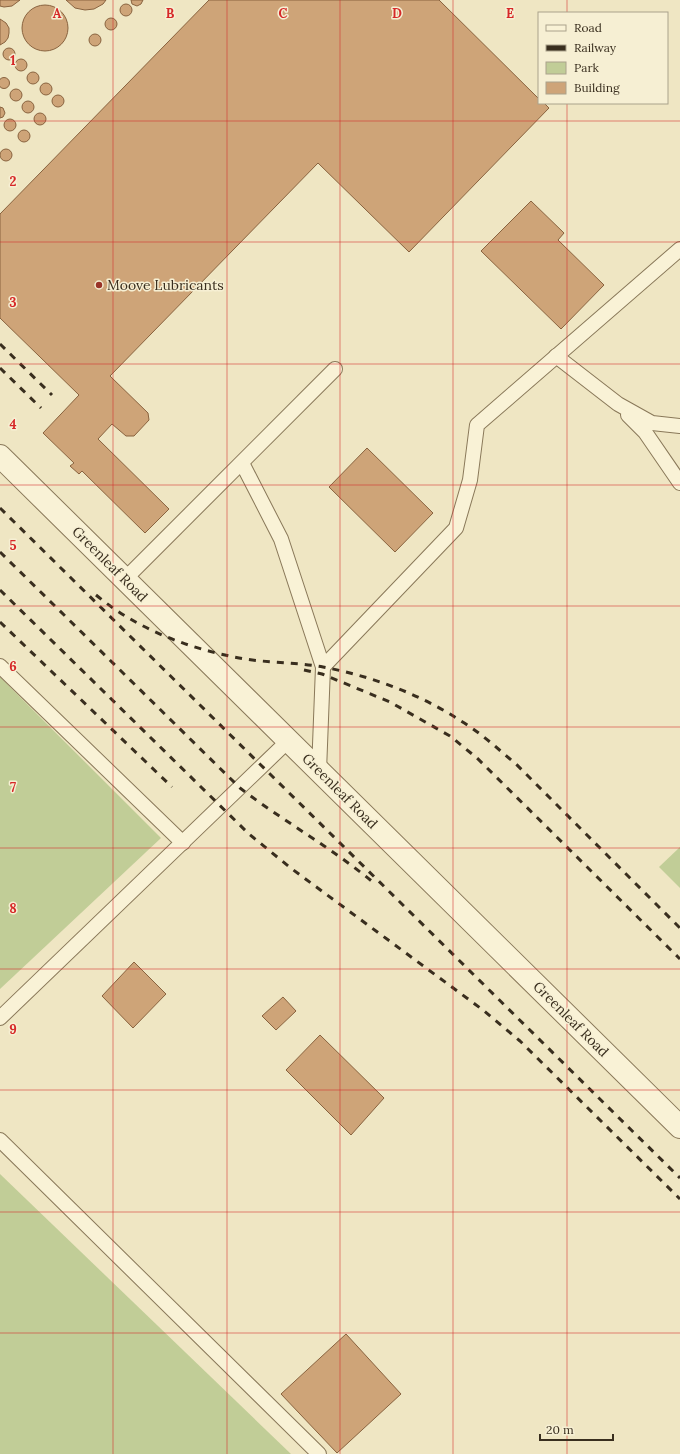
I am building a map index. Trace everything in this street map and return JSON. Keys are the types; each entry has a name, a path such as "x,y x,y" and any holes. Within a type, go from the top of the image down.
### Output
{"street":[{"name":"Greenleaf Road","path":"0,456 680,1127"}],"lane":[{"path":"322,667 456,528 470,480 477,425 680,249"},
{"path":"556,356 618,404 645,432 680,483"},
{"path":"125,579 335,369"},
{"path":"618,404 652,423 680,426"},
{"path":"242,462 281,539 322,667 319,771"},
{"path":"0,666 182,843"},
{"path":"0,1018 289,740"},
{"path":"0,1140 319,1454"}],"green space":[{"path":"0,677 161,838 0,989"},
{"path":"680,847 680,888 659,867"},
{"path":"0,1174 291,1454 0,1454"}],"building":[{"path":"0,0 20,0 12,6 4,7 0,6"},
{"path":"66,0 106,0 103,4 94,9 85,10 75,8"},
{"path":"131,0 143,0 141,4 137,6 132,4"},
{"name":"Moove Lubricants","path":"209,0 439,0 538,98 538,104 545,104 549,108 409,252 318,163 110,376 148,413 149,420 134,436 126,436 112,424 98,439 169,509 145,533 82,471 79,474 70,466 74,463 43,433 79,395 0,318 0,214"},
{"path":"124,4 128,4 132,10 128,16 124,16 120,12 120,8"},
{"path":"45,5 58,9 64,15 68,28 64,41 58,47 45,51 32,47 26,41 22,28 26,15 32,9"},
{"path":"109,18 113,18 117,24 113,30 109,30 105,26 105,22"},
{"path":"0,19 6,23 9,28 9,33 5,42 0,45"},
{"path":"93,34 97,34 101,40 97,46 93,46 89,42 89,38"},
{"path":"7,48 11,48 15,54 11,60 7,60 3,56 3,52"},
{"path":"19,59 23,59 27,65 23,71 19,71 15,67 15,63"},
{"path":"31,72 35,72 39,78 35,84 31,84 27,80 27,76"},
{"path":"4,77 10,83 8,87 4,89 0,87 0,79"},
{"path":"44,83 48,83 52,89 48,95 44,95 40,91 40,87"},
{"path":"14,89 18,89 22,95 18,101 14,101 10,97 10,93"},
{"path":"56,95 60,95 64,101 60,107 56,107 52,103 52,99"},
{"path":"26,101 30,101 34,107 30,113 26,113 22,109 22,105"},
{"path":"0,107 3,108 5,113 3,117 0,118"},
{"path":"38,113 42,113 46,119 42,125 38,125 34,121 34,117"},
{"path":"8,119 12,119 16,125 12,131 8,131 4,127 4,123"},
{"path":"22,130 26,130 30,136 26,142 22,142 18,138 18,134"},
{"path":"4,149 8,149 12,155 8,161 4,161 0,157 0,153"},
{"path":"531,201 564,233 558,240 604,285 561,329 481,251"},
{"path":"367,448 433,513 395,552 329,487"},
{"path":"134,962 166,994 133,1028 102,996"},
{"path":"283,997 296,1011 276,1030 262,1016"},
{"path":"320,1035 384,1098 351,1135 286,1070"},
{"path":"346,1334 401,1394 337,1453 281,1394"}],"railway":[{"path":"0,344 52,395"},
{"path":"0,368 41,408"},
{"path":"0,508 680,1178"},
{"path":"0,552 240,788 358,870 374,883"},
{"path":"0,590 249,834 292,869 483,1010 520,1041 680,1199"},
{"path":"96,595 128,618 163,636 200,649 239,658 312,665 359,675 412,694 445,711 476,731 516,764 680,928"},
{"path":"0,622 172,787"},
{"path":"304,670 322,674 390,702 450,736 477,758 680,959"}],"place":[{"name":"Moove Lubricants","path":"99,285"}]}
